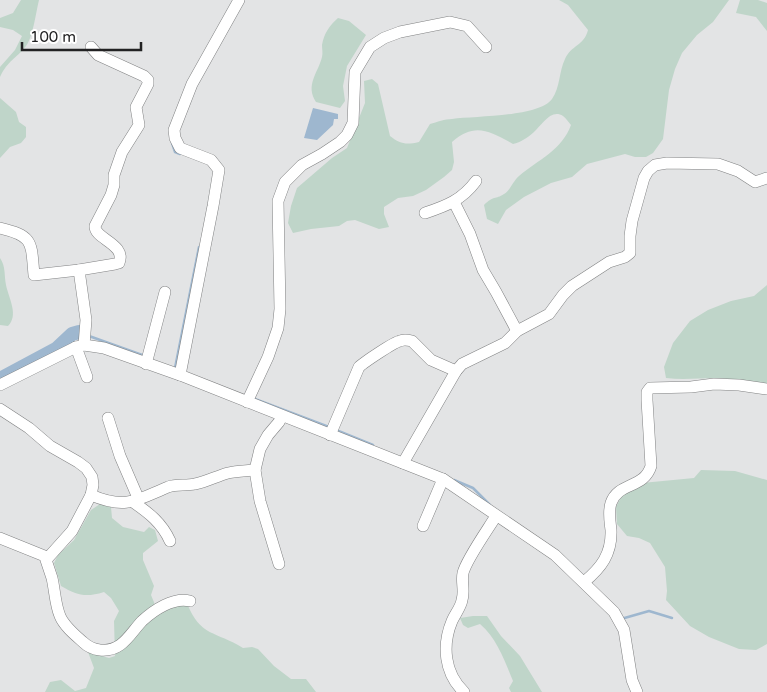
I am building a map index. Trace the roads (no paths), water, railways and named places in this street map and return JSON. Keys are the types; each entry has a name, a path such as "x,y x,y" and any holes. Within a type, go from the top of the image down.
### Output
{"street":[{"path":"180,375 219,170 211,160 180,148 175,138 174,130 192,84 239,0"},
{"path":"247,402 268,357 278,328 280,309 278,200 286,182 302,165 322,154 347,135 353,123 355,72 370,47 384,38 400,32 450,22 467,26 486,47"},
{"path":"0,228 21,234 28,240 32,249 34,275 119,263 121,259 119,253 110,241 94,230 111,195 114,175 122,152 139,125 136,107 148,84 148,80 144,76 98,55 91,47"},
{"path":"403,463 456,371 469,360 505,343 517,331 549,314 572,286 609,262 625,257 630,253 632,222 648,171 655,165 667,162 718,164 738,171 755,182 767,178"},
{"path":"424,213 454,202 470,189 476,181"},
{"path":"454,202 470,234 482,270 501,300 517,331"},
{"path":"79,270 86,320 80,346 87,377"},
{"path":"146,364 165,292"},
{"path":"330,434 359,367 365,361 398,341 412,341 431,360 456,371"},
{"path":"0,385 80,346 104,348 180,375 443,479 554,555 619,618 629,650 632,680 637,692"},
{"path":"584,582 604,562 611,536 609,512 611,502 624,488 648,475 651,466 647,392 650,388 691,387 714,384 767,389"},
{"path":"0,409 29,428 50,446 86,468 92,477 91,495 72,531 46,560 52,578 60,618 75,635 88,648 106,650 117,648 126,641 142,621 157,609 175,602 185,600 190,602"},
{"path":"279,564 260,501 255,470 260,449 282,416"},
{"path":"108,418 136,501 164,528 170,541"},
{"path":"91,495 102,500 116,502 136,501 170,486 194,484 229,473 255,470"},
{"path":"423,526 443,479"},
{"path":"464,692 457,685 447,662 445,648 447,637 452,620 462,600 463,571 496,516"},
{"path":"0,538 47,557"}],"water":[{"path":"313,108 338,114 338,119 334,119 333,125 317,140 304,138"}],"waterway":[{"path":"172,143 175,152 180,154"},
{"path":"175,368 199,247"},
{"path":"0,379 56,349 72,334 79,332"},
{"path":"89,336 145,356"},
{"path":"255,399 329,427"},
{"path":"336,430 373,445"},
{"path":"454,480 473,488 490,505"},
{"path":"621,619 649,611 672,618"}]}
